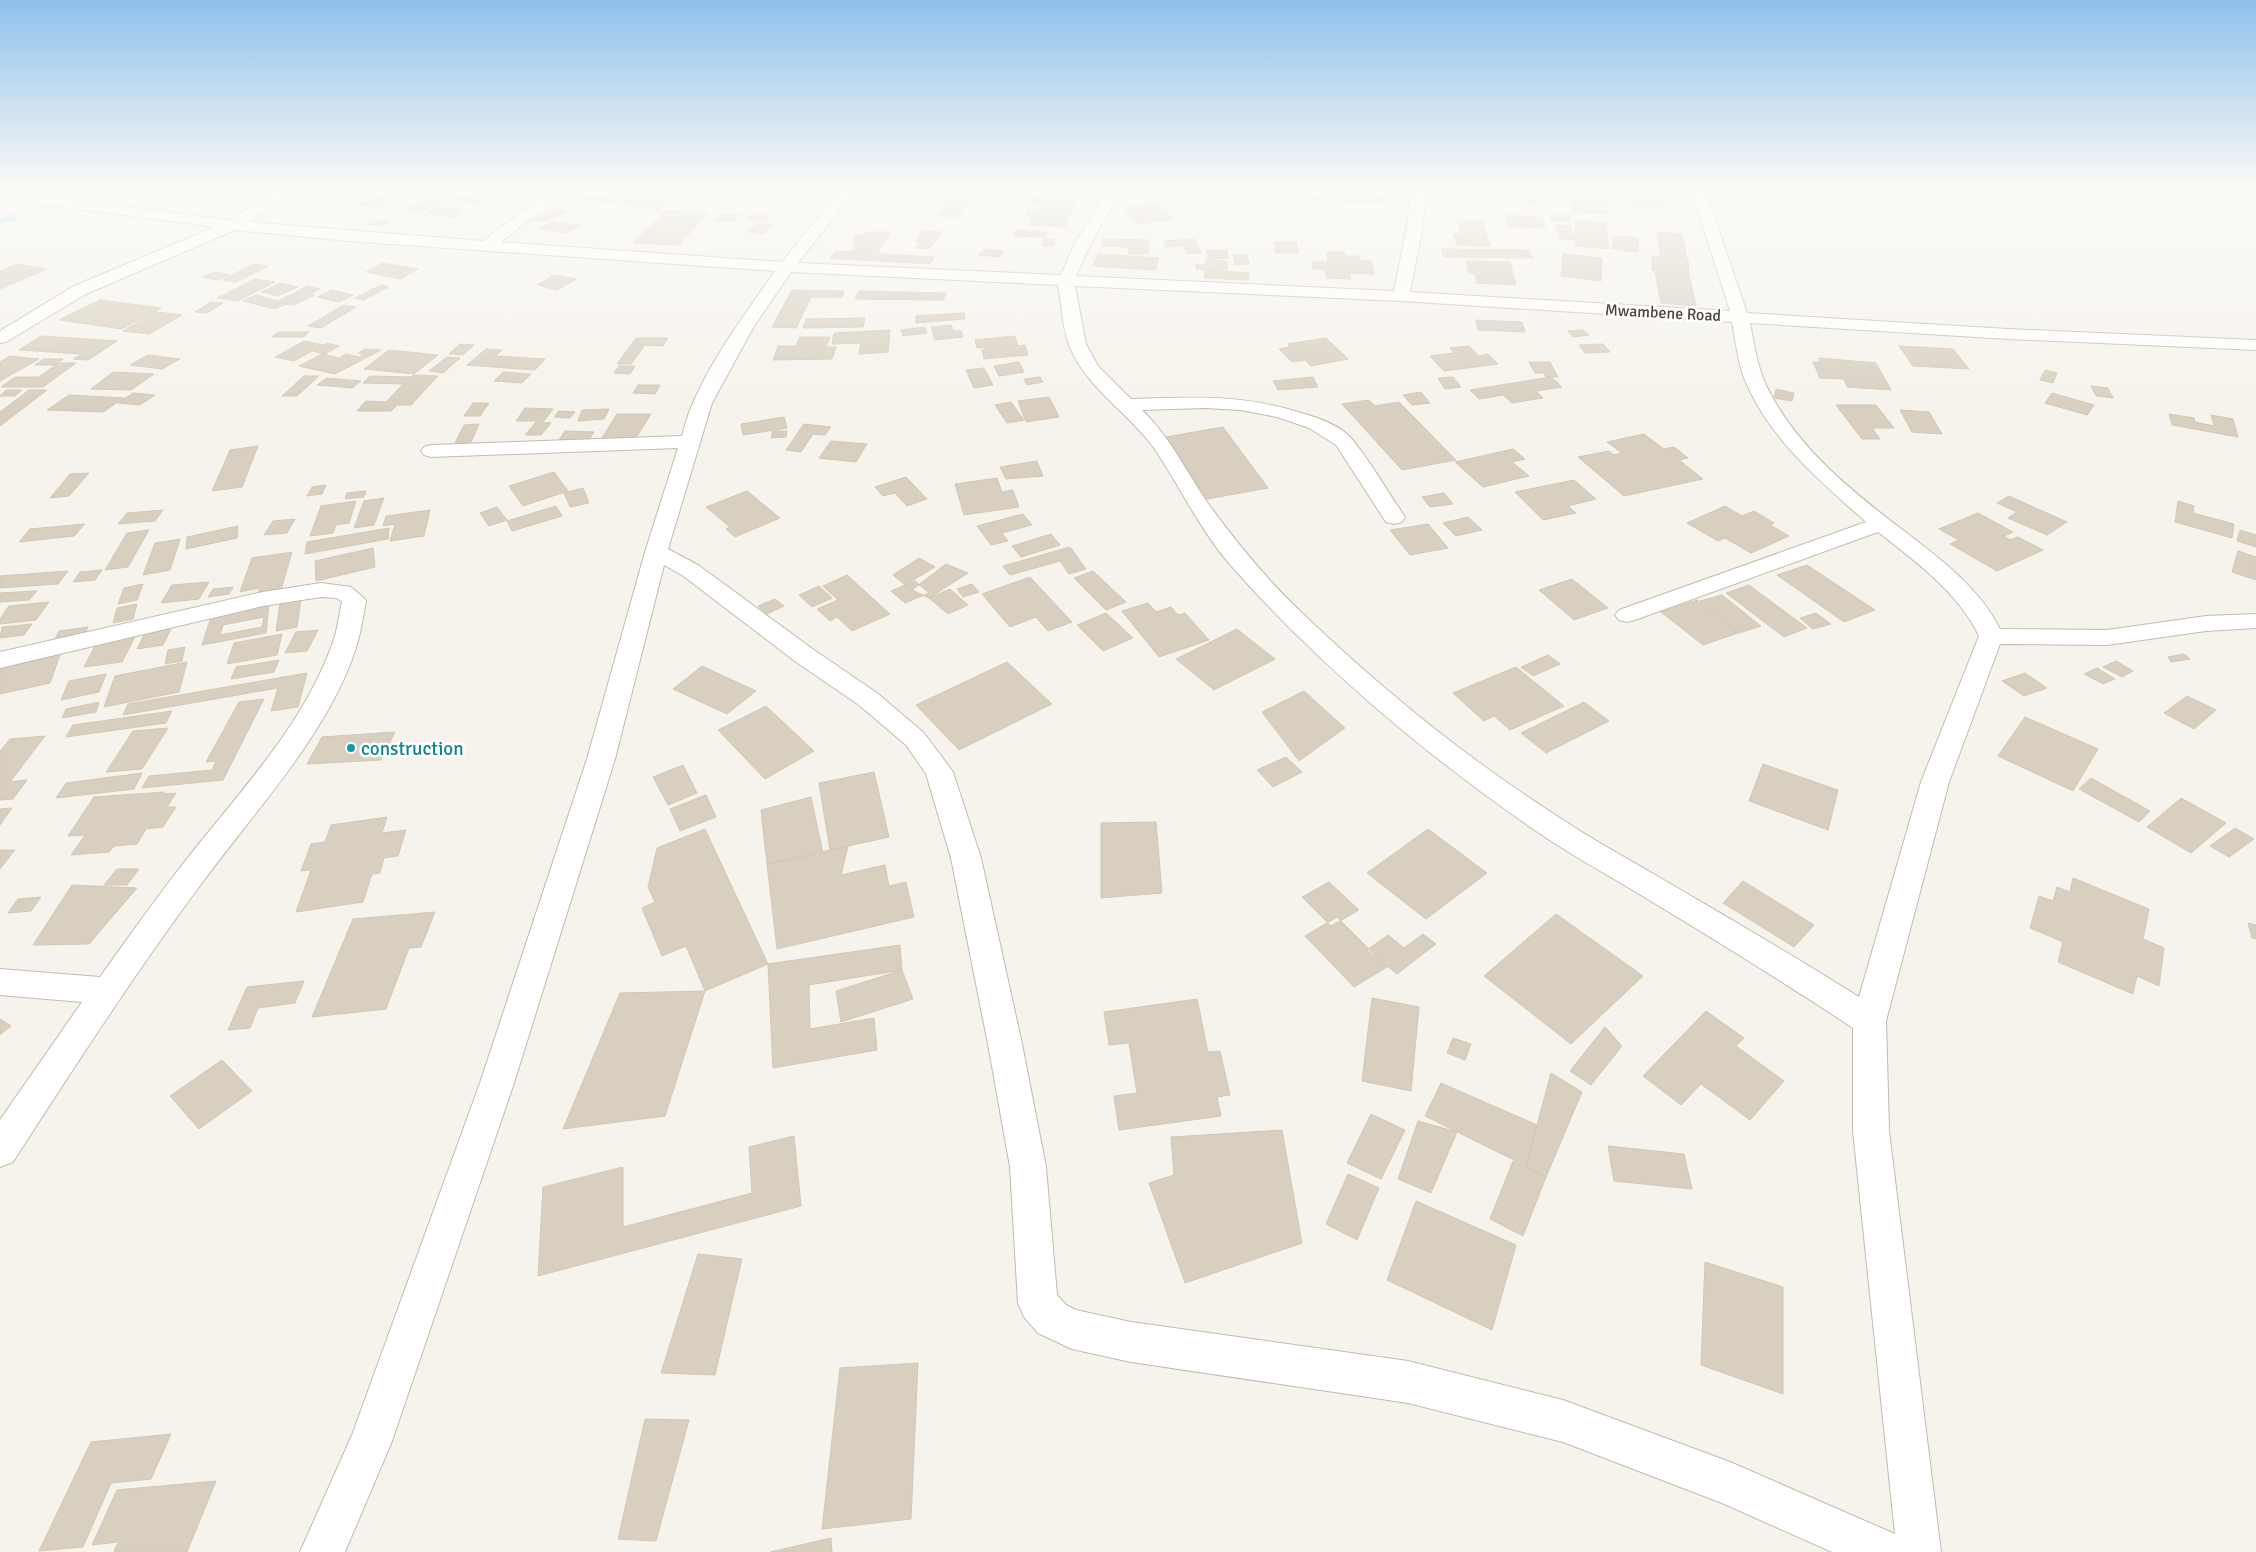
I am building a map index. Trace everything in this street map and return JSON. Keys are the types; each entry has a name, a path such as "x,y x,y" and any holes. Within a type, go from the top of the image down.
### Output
{"street":[{"path":"0,338 80,290 147,261"},
{"name":"Mwambene Road","path":"714,261 1066,282 1401,296 2008,334 2256,345"},
{"path":"322,1552 371,1441 497,1083 601,759 656,552 702,403 723,363 791,261"},
{"path":"1075,261 1066,282 1077,344 1090,369 1148,427 1166,450 1196,501 1238,559 1293,618 1400,714 1491,784 1550,826 1780,964 1869,1021"},
{"path":"1401,296 1408,261"},
{"path":"1722,261 1740,317 1746,351 1756,384 1792,442 1817,468 1881,524 1925,558 1960,592 1981,615 1991,636 1935,782 1869,1021 1871,1130 1919,1552"},
{"path":"1126,405 1205,402 1240,404 1281,412 1316,424 1344,441 1394,517"},
{"path":"431,451 689,442"},
{"path":"1627,615 1881,524"},
{"path":"656,552 690,570 790,645 868,699 915,739 939,772 966,858 1009,1062 1028,1167 1038,1303 1052,1319 1072,1329 1131,1342 1408,1382 1562,1421 1730,1484 1883,1552"},
{"path":"0,660 263,599 321,590 343,592 354,600 353,616 336,670 300,733 188,879 0,1150"},
{"path":"1991,636 2078,638 2123,636 2223,620 2256,621"},
{"path":"0,982 109,991"}],"building":[{"path":"887,261 932,261 930,264"},
{"path":"1095,261 1158,261 1155,270 1093,266"},
{"path":"1205,261 1227,261 1227,270 1196,269 1196,264 1206,265"},
{"path":"1234,261 1248,261 1249,264 1235,265"},
{"path":"1371,261 1374,274 1350,273 1351,279 1327,278 1325,269 1313,269 1312,262"},
{"path":"1466,261 1510,262 1516,285 1477,283 1475,274 1469,273"},
{"path":"1562,261 1602,261 1601,281 1561,276"},
{"path":"1652,261 1688,261 1689,275 1652,270"},
{"path":"383,263 418,269 401,279 366,272"},
{"path":"17,264 46,269 0,289 0,271"},
{"path":"254,264 268,266 236,282 222,280"},
{"path":"1205,270 1249,273 1248,280 1204,278"},
{"path":"215,272 229,275 217,280 203,277"},
{"path":"1655,272 1689,275 1696,306 1661,303"},
{"path":"555,275 576,279 557,290 537,285"},
{"path":"255,279 275,282 238,301 217,298"},
{"path":"281,283 298,287 278,296 262,292"},
{"path":"381,285 389,287 364,300 355,298"},
{"path":"308,286 320,289 310,294 315,295 293,305 286,304 275,309 243,301 256,295 278,301"},
{"path":"332,290 353,295 339,302 317,297"},
{"path":"792,290 844,291 842,297 811,297 796,328 772,327"},
{"path":"859,291 946,293 943,300 855,299"},
{"path":"100,300 161,308 122,329 59,320"},
{"path":"211,302 223,303 207,313 195,312"},
{"path":"344,305 356,307 321,328 308,326"},
{"path":"156,312 182,315 149,334 123,331"},
{"path":"964,313 965,319 916,323 916,316"},
{"path":"865,318 863,327 803,328 806,319"},
{"path":"1476,320 1522,322 1525,332 1478,330"},
{"path":"951,325 953,331 961,331 963,337 935,340 931,327"},
{"path":"924,327 927,333 903,336 901,330"},
{"path":"890,330 888,352 859,354 861,343 832,344 834,333"},
{"path":"1583,330 1589,335 1573,337 1568,331"},
{"path":"278,332 309,332 304,337 272,337"},
{"path":"41,336 117,341 88,360 73,359 82,354 19,350"},
{"path":"1015,336 1018,346 1025,345 1028,355 984,359 982,350 986,349 985,347 977,348 975,340"},
{"path":"800,337 830,337 826,347 836,347 832,359 773,360 778,346 796,346"},
{"path":"636,338 668,338 663,346 645,345 631,364 617,364"},
{"path":"1326,338 1348,359 1311,366 1305,360 1292,362 1279,349 1290,347 1288,344"},
{"path":"304,341 323,345 294,361 275,357"},
{"path":"327,343 339,346 325,354 313,351"},
{"path":"460,344 474,345 463,355 449,354"},
{"path":"1603,344 1610,352 1585,353 1579,345"},
{"path":"1469,346 1479,356 1488,354 1498,364 1444,371 1430,356 1454,353 1450,348"},
{"path":"1899,346 1953,349 1969,369 1913,366"},
{"path":"365,349 381,350 335,374 299,366 322,354 339,358 346,354 359,357 364,354 358,353"},
{"path":"486,349 502,350 496,356 545,359 535,370 467,365"},
{"path":"389,350 438,355 414,374 364,369"},
{"path":"148,355 180,359 162,369 130,365"},
{"path":"10,356 39,359 0,381 0,362"},
{"path":"447,357 460,358 443,373 429,371"},
{"path":"1819,358 1876,363 1891,390 1847,387 1844,379 1820,378 1813,362 1820,362"},
{"path":"44,359 63,359 54,365 35,365"},
{"path":"1019,362 1024,372 999,376 994,366"},
{"path":"1529,362 1550,362 1558,377 1546,377 1544,373 1535,373"},
{"path":"58,363 76,363 43,387 1,387 15,377 39,377"},
{"path":"619,366 635,366 630,374 614,373"},
{"path":"984,368 993,385 974,388 966,370"},
{"path":"2045,370 2057,373 2053,383 2040,380"},
{"path":"113,372 154,374 131,390 91,389"},
{"path":"503,372 531,374 522,383 494,381"},
{"path":"413,375 438,376 411,405 397,405 391,411 357,411 366,401 386,402 403,384 363,383 370,376 411,377"},
{"path":"304,376 319,376 297,396 282,396"},
{"path":"1040,377 1043,382 1027,385 1024,379"},
{"path":"1313,377 1318,387 1278,390 1273,381"},
{"path":"1453,377 1461,387 1445,389 1438,378"},
{"path":"1551,377 1562,387 1536,391 1543,398 1512,403 1503,395 1479,399 1470,390"},
{"path":"327,378 361,381 352,388 317,385"},
{"path":"638,385 660,385 655,394 633,393"},
{"path":"2091,386 2108,388 2113,398 2096,396"},
{"path":"1776,389 1794,393 1792,401 1774,398"},
{"path":"6,390 22,390 15,396 0,396"},
{"path":"29,390 47,390 0,426 0,412"},
{"path":"1421,392 1430,403 1412,405 1403,395"},
{"path":"133,393 155,395 140,405 118,403"},
{"path":"2052,393 2094,405 2087,415 2045,403"},
{"path":"69,395 124,398 103,412 47,410"},
{"path":"1049,397 1059,417 1026,422 1018,401"},
{"path":"1369,400 1375,406 1399,402 1456,460 1402,470 1342,404"},
{"path":"1011,402 1024,420 1007,423 995,405"},
{"path":"473,403 489,403 480,416 464,416"},
{"path":"1836,405 1876,405 1894,428 1872,428 1880,439 1862,439"},
{"path":"525,408 553,409 544,421 516,421"},
{"path":"609,409 604,419 578,421 582,410"},
{"path":"1900,410 1929,412 1942,434 1912,432"},
{"path":"559,411 575,412 570,418 554,417"},
{"path":"617,414 651,414 634,441 600,441"},
{"path":"2169,414 2194,418 2195,422 2214,426 2211,415 2233,419 2238,437 2172,425"},
{"path":"784,417 787,428 743,435 741,424"},
{"path":"536,422 551,423 541,435 525,435"},
{"path":"479,424 471,442 455,443 464,425"},
{"path":"804,424 831,427 825,435 813,434 801,452 786,450"},
{"path":"1223,427 1268,488 1207,499 1166,437"},
{"path":"565,431 594,432 588,441 559,440"},
{"path":"773,431 787,431 786,437 771,438"},
{"path":"1644,434 1664,449 1674,447 1688,458 1679,460 1703,479 1624,496 1578,457 1609,451 1614,455 1622,453 1607,442"},
{"path":"831,441 867,444 856,462 819,458"},
{"path":"258,446 242,487 212,491 230,450"},
{"path":"1513,449 1525,459 1512,462 1529,476 1483,487 1455,462"},
{"path":"1037,461 1043,476 1006,479 1000,467"},
{"path":"554,472 568,491 523,506 509,486"},
{"path":"89,473 69,496 50,498 70,474"},
{"path":"906,477 927,499 907,506 895,493 883,496 875,487"},
{"path":"997,478 1002,492 1013,490 1019,507 964,515 955,484"},
{"path":"1574,480 1596,499 1568,506 1576,513 1543,520 1515,492"},
{"path":"326,485 322,494 307,496 312,487"},
{"path":"583,488 589,503 570,507 564,493"},
{"path":"366,491 364,497 345,499 347,493"},
{"path":"747,491 780,518 735,537 726,529 730,527 706,507"},
{"path":"1444,493 1453,504 1430,507 1422,497"},
{"path":"2009,496 2067,522 2047,535 2008,518 2017,512 1997,503"},
{"path":"384,498 374,525 354,528 364,501"},
{"path":"356,501 349,523 336,525 333,533 310,536 321,506"},
{"path":"2178,501 2194,506 2193,513 2234,524 2232,538 2175,522"},
{"path":"556,506 562,516 512,531 507,521"},
{"path":"1725,506 1742,516 1754,511 1774,523 1770,525 1789,536 1751,553 1725,538 1718,541 1687,523"},
{"path":"497,507 507,520 489,526 480,513"},
{"path":"163,510 155,521 118,524 127,513"},
{"path":"430,510 424,536 390,541 395,524 383,526 386,516"},
{"path":"1978,513 2013,532 2004,536 2010,540 2018,537 2043,550 1997,571 1950,544 1959,540 1939,529"},
{"path":"1023,514 1032,525 1002,533 1008,541 991,545 977,526"},
{"path":"1468,517 1482,530 1456,536 1443,523"},
{"path":"295,519 287,533 264,535 273,521"},
{"path":"85,524 74,536 19,542 30,529"},
{"path":"1428,524 1448,548 1410,555 1390,530"},
{"path":"238,526 237,538 186,549 187,537"},
{"path":"389,528 388,539 305,554 307,542"},
{"path":"149,530 128,567 105,570 127,533"},
{"path":"2240,530 2256,535 2256,547 2237,541"},
{"path":"1051,534 1060,545 1021,557 1012,546"},
{"path":"180,539 170,570 143,575 155,543"},
{"path":"1070,547 1086,569 1069,574 1060,561 1010,575 1003,566"},
{"path":"373,548 375,567 316,581 315,561"},
{"path":"2238,551 2256,557 2256,580 2232,572"},
{"path":"292,552 281,590 258,593 260,588 240,592 252,558"},
{"path":"919,558 935,567 905,585 893,575"},
{"path":"946,564 968,573 929,598 912,590"},
{"path":"1807,565 1875,610 1844,622 1777,575"},
{"path":"102,570 95,580 73,582 80,572"},
{"path":"68,571 58,584 0,588 0,576"},
{"path":"1093,571 1126,602 1106,610 1074,578"},
{"path":"847,575 890,614 852,631 837,617 830,621 817,609 838,600 823,586"},
{"path":"1030,577 1072,622 1048,631 1036,617 1010,627 982,594"},
{"path":"1572,579 1608,608 1574,620 1539,590"},
{"path":"915,581 929,593 905,603 891,591"},
{"path":"209,582 199,599 161,603 172,585"},
{"path":"143,584 137,600 118,604 124,588"},
{"path":"972,584 979,592 963,597 957,589"},
{"path":"1749,585 1807,628 1784,637 1726,593"},
{"path":"819,586 832,598 812,607 799,595"},
{"path":"233,587 229,594 208,597 213,589"},
{"path":"950,589 968,605 948,614 929,598"},
{"path":"37,591 29,600 0,602 0,593"},
{"path":"1722,595 1761,626 1739,633 1700,601"},
{"path":"301,599 297,627 276,631 280,603"},
{"path":"775,599 784,606 767,614 758,606"},
{"path":"1697,600 1738,633 1703,645 1661,612"},
{"path":"49,602 36,620 0,624 0,619 9,606"},
{"path":"1148,603 1156,612 1171,607 1178,615 1185,613 1209,640 1159,657 1122,611"},
{"path":"137,604 133,619 113,623 117,608"},
{"path":"269,605 266,633 202,645 211,617","holes":["264,617 262,627 220,635 223,625"]},
{"path":"1106,613 1133,638 1103,651 1077,625"},
{"path":"1816,613 1831,624 1813,629 1800,618"},
{"path":"32,624 24,635 0,638 2,627"},
{"path":"88,627 83,637 54,641 59,631"},
{"path":"172,627 163,645 137,649 146,631"},
{"path":"1237,629 1275,659 1214,690 1176,659"},
{"path":"318,630 307,651 285,653 296,632"},
{"path":"282,634 277,655 227,664 234,643"},
{"path":"135,637 122,662 84,667 97,642"},
{"path":"185,647 182,661 165,664 168,650"},
{"path":"2184,654 2190,659 2171,662 2168,657"},
{"path":"60,655 50,683 0,694 0,668"},
{"path":"1548,655 1560,664 1533,676 1521,667"},
{"path":"279,660 274,672 231,679 236,667"},
{"path":"2116,661 2133,671 2122,677 2103,667"},
{"path":"187,662 179,692 104,707 115,676"},
{"path":"1007,662 1052,704 959,750 916,705"},
{"path":"702,666 756,691 727,714 673,689"},
{"path":"1516,667 1564,706 1510,730 1494,716 1484,721 1453,693"},
{"path":"2097,668 2115,679 2103,684 2084,674"},
{"path":"307,673 298,707 271,711 278,688 123,715 128,704"},
{"path":"2025,673 2047,688 2024,696 2002,681"},
{"path":"106,674 99,692 61,700 69,681"},
{"path":"1304,691 1345,728 1299,761 1262,712"},
{"path":"2187,696 2216,710 2194,729 2164,713"},
{"path":"264,699 223,780 142,788 149,776 212,770 216,761 206,762 239,702"},
{"path":"99,702 96,712 62,718 66,709"},
{"path":"1584,702 1609,721 1546,753 1521,733"},
{"path":"766,706 814,751 765,779 718,730"},
{"path":"172,711 166,723 66,737 73,725"},
{"path":"2025,717 2098,749 2073,791 1998,756"},
{"path":"168,728 142,769 106,772 133,731"},
{"name":"construction","path":"395,732 381,760 307,764 322,737"},
{"path":"45,736 10,782 27,780 13,799 0,800 0,751 10,739"},
{"path":"1286,757 1302,772 1273,787 1257,770"},
{"path":"1763,764 1838,790 1828,830 1749,801"},
{"path":"683,765 697,793 668,805 653,777"},
{"path":"874,772 889,837 830,850 819,783"},
{"path":"142,773 134,789 56,798 66,783"},
{"path":"2091,778 2150,811 2139,822 2079,789"},
{"path":"164,792 163,794 176,793 167,807 176,807 163,827 146,829 137,844 114,846 109,852 71,855 85,835 68,836 94,797"},
{"path":"706,795 716,817 680,831 670,809"},
{"path":"811,797 823,853 767,864 761,810"},
{"path":"2181,798 2226,823 2191,853 2147,827"},
{"path":"12,808 0,825 0,809"},
{"path":"387,817 382,833 406,830 398,856 384,858 380,873 372,874 363,902 296,912 311,870 301,871 311,844 325,842 331,825"},
{"path":"1156,822 1162,893 1101,898 1101,823"},
{"path":"2235,828 2254,839 2229,857 2210,846"},
{"path":"705,829 768,964 705,991 686,946 662,956 642,908 655,902 648,887 657,848"},
{"path":"1428,829 1487,873 1426,919 1367,873"},
{"path":"848,846 841,875 885,865 889,886 906,882 914,917 777,949 767,864"},
{"path":"0,850 15,850 0,869"},
{"path":"117,869 139,869 127,885 104,885"},
{"path":"2073,878 2149,909 2143,939 2164,948 2159,986 2137,976 2133,994 2058,962 2063,942 2030,928 2039,896 2053,901 2057,887 2070,892"},
{"path":"1743,881 1814,925 1794,947 1723,903"},
{"path":"1329,882 1359,910 1331,926 1302,897"},
{"path":"72,885 137,888 89,944 33,945"},
{"path":"41,897 31,911 8,913 18,899"},
{"path":"435,912 421,947 409,948 386,1009 312,1017 353,919"},
{"path":"1556,914 1643,976 1571,1044 1484,976"},
{"path":"1337,917 1387,967 1354,987 1305,936"},
{"path":"2248,923 2256,925 2256,939 2252,938"},
{"path":"1423,934 1436,944 1397,974 1367,950 1388,935 1404,948"},
{"path":"900,945 902,970 809,985 810,1029 874,1018 877,1050 773,1068 768,964"},
{"path":"902,970 913,999 841,1022 836,991"},
{"path":"304,981 295,1003 258,1008 250,1028 228,1030 247,987"},
{"path":"705,991 665,1116 563,1129 620,993"},
{"path":"1372,998 1419,1007 1411,1091 1362,1081"},
{"path":"1197,999 1208,1052 1220,1051 1230,1095 1217,1097 1221,1116 1119,1130 1114,1096 1137,1093 1129,1043 1109,1045 1104,1012"},
{"path":"1706,1011 1744,1038 1736,1046 1784,1081 1750,1120 1701,1084 1681,1105 1643,1076"},
{"path":"0,1019 11,1026 0,1035"},
{"path":"1605,1027 1622,1046 1591,1085 1570,1071"},
{"path":"1453,1038 1471,1044 1465,1060 1447,1053"},
{"path":"222,1060 252,1091 199,1129 170,1096"},
{"path":"1551,1073 1582,1092 1546,1177 1526,1166"},
{"path":"1441,1083 1537,1125 1526,1166 1425,1116"},
{"path":"1371,1114 1405,1130 1381,1179 1347,1163"},
{"path":"1418,1121 1457,1132 1431,1193 1398,1179"},
{"path":"1282,1130 1302,1243 1185,1283 1149,1183 1174,1175 1171,1137"},
{"path":"794,1136 801,1206 538,1276 543,1187 623,1167 623,1227 752,1193 749,1147"},
{"path":"1608,1146 1684,1154 1692,1189 1614,1181"},
{"path":"1513,1161 1546,1177 1523,1236 1490,1219"},
{"path":"1348,1174 1379,1188 1357,1240 1326,1224"},
{"path":"1416,1201 1516,1245 1492,1330 1387,1280"},
{"path":"698,1254 742,1259 715,1375 661,1373"},
{"path":"1705,1262 1783,1287 1783,1394 1701,1365"},
{"path":"918,1363 911,1519 822,1529 840,1368"},
{"path":"645,1419 689,1420 656,1541 618,1539"},
{"path":"171,1434 151,1479 111,1483 83,1547 39,1551 91,1442"},
{"path":"216,1481 187,1552 114,1552 118,1542 92,1545 117,1490"},
{"path":"831,1538 832,1552 770,1552"}],"place":[{"name":"construction","path":"351,748"}]}
